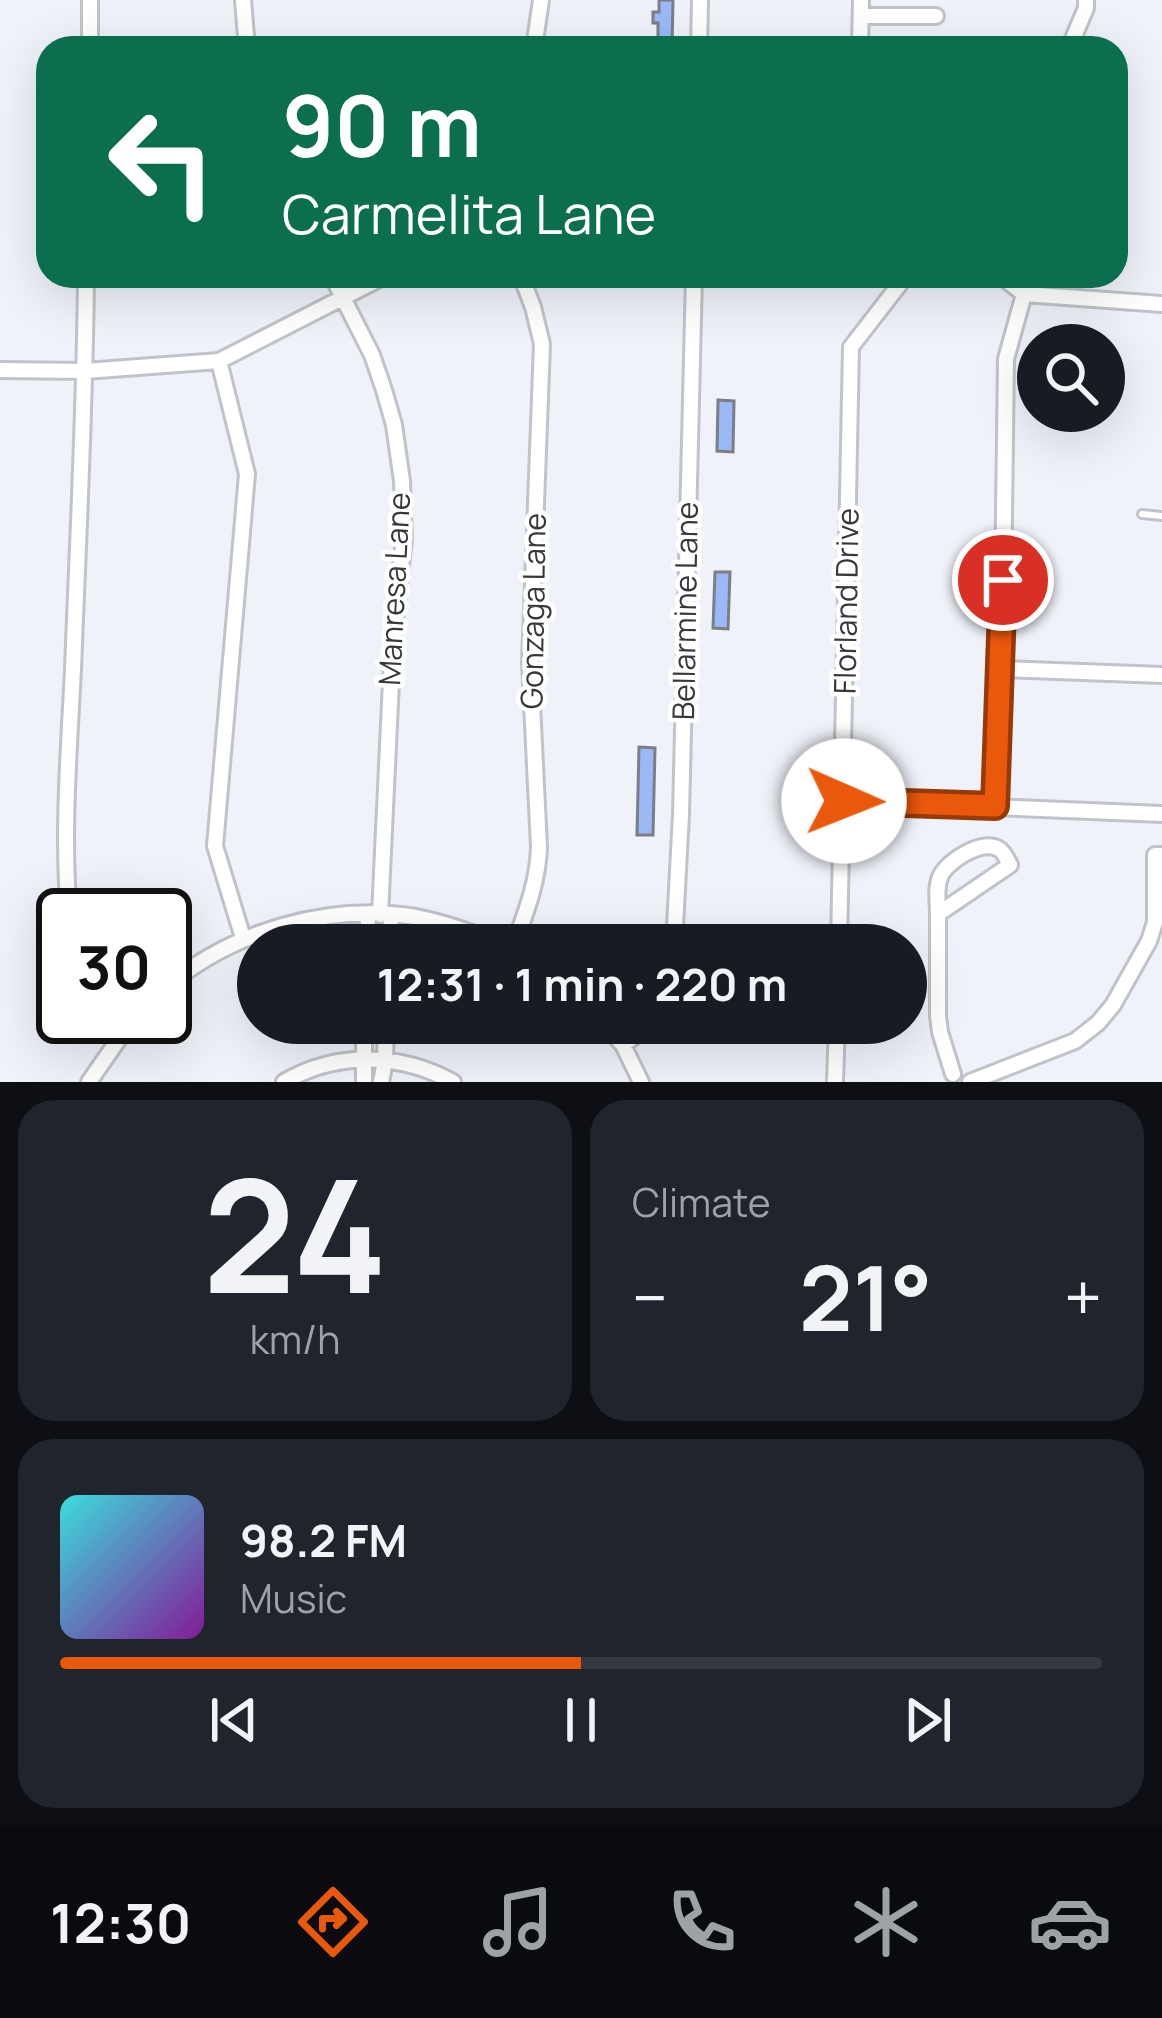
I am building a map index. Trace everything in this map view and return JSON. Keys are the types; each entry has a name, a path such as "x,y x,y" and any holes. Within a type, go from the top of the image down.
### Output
{"street":[{"path":"90,0 90,36"},
{"path":"243,0 246,36"},
{"path":"536,36 541,0"},
{"path":"699,36 700,0"},
{"path":"1074,36 1086,0"},
{"path":"861,8 936,16"},
{"path":"67,888 86,288"},
{"name":"Manresa Lane","path":"339,288 385,390 402,481 404,539 393,639 376,924"},
{"path":"0,370 85,371 219,361 363,288"},
{"name":"Gonzaga Lane","path":"522,924 534,890 539,847 530,663 542,344 525,288"},
{"name":"Bellarmine Lane","path":"675,924 694,288"},
{"name":"Florland Drive","path":"840,924 851,347 897,288"},
{"path":"1016,288 1024,294 1162,304"},
{"path":"995,806 1002,669 1006,359 1024,294"},
{"path":"219,361 247,474 215,846 239,924"},
{"path":"1002,669 1162,675"},
{"path":"844,801 1162,814"},
{"path":"938,914 1010,865 1002,850 979,847 959,858 942,873 937,891 940,1032 959,1080 1076,1041 1098,1023 1157,933 1155,855 1162,855"},
{"path":"294,924 319,917 380,915 450,924"},
{"name":"Manresa Lane","path":"380,915 383,924"},
{"path":"192,965 237,941"},
{"path":"89,1082 113,1044"},
{"path":"363,1044 364,1082"},
{"path":"381,1082 385,1044"},
{"path":"835,1082 836,1044"},
{"path":"623,1045 641,1082"},
{"path":"284,1082 326,1064 363,1060 408,1063 453,1082"}],"lane":[{"path":"1142,514 1162,515"}],"building":[{"path":"659,0 673,0 672,36 658,36 653,12 659,12"},
{"path":"718,400 734,401 733,452 717,451"},
{"path":"715,572 730,572 728,629 713,628"},
{"path":"639,747 655,748 653,835 637,835"}],"route":[{"path":"844,801 995,806 1003,580"}]}
